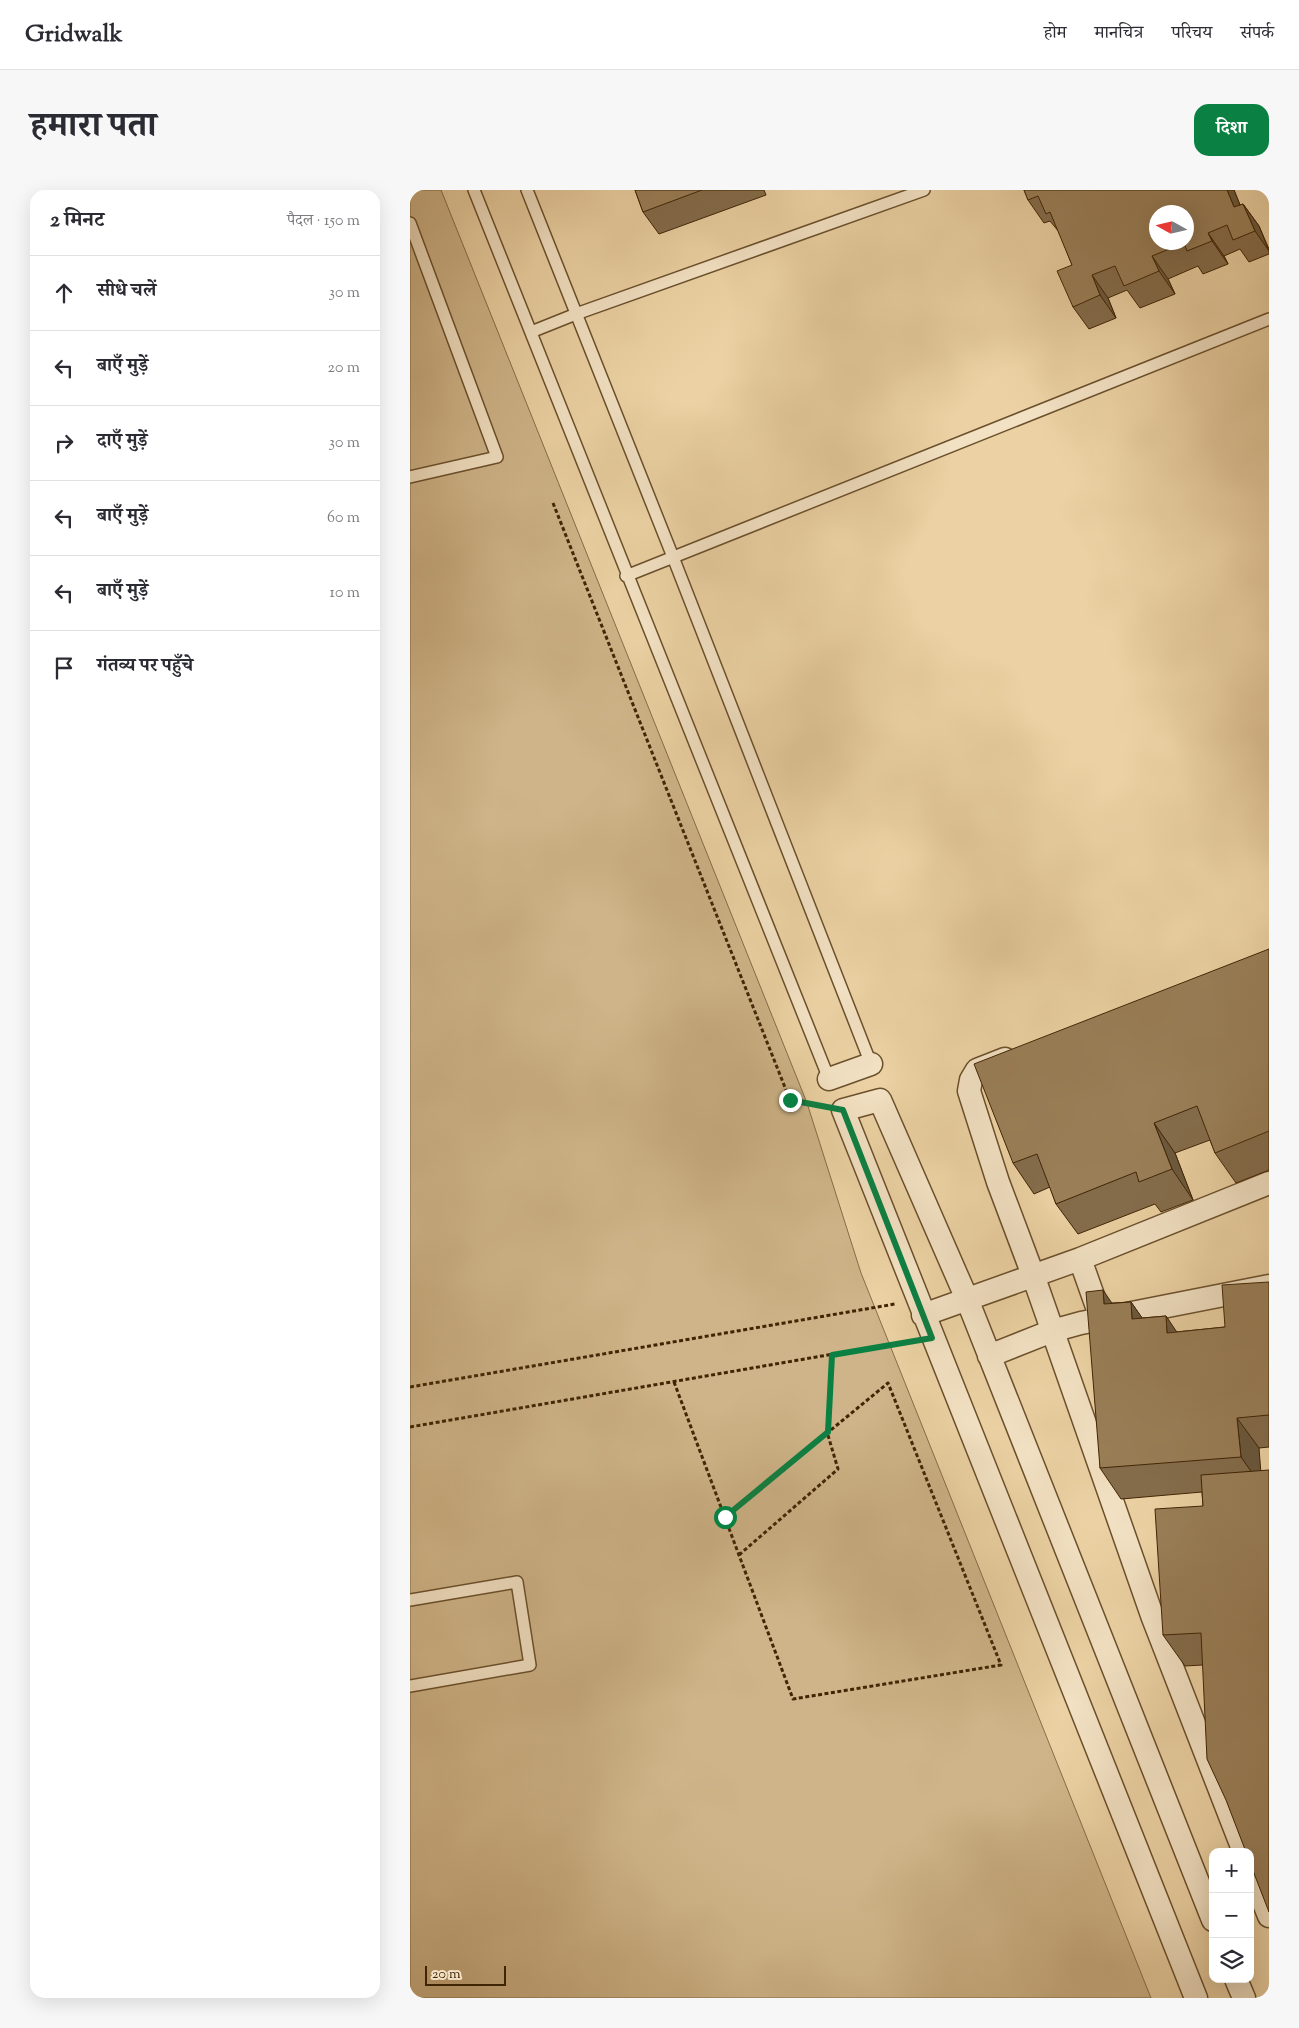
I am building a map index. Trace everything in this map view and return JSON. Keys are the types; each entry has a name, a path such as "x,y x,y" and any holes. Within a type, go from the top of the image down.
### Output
{"street":[{"path":"1022,1053 977,1070 971,1080 969,1091 998,1182 1153,1618 1242,1848"},
{"path":"829,1079 870,1064"},
{"path":"1196,1998 920,1308 843,1110 880,1100 967,1299 1209,1910"},
{"path":"920,1308 967,1299 1033,1276 1269,1183"},
{"path":"1080,1259 1101,1318"},
{"path":"989,1356 1052,1331 1101,1318 1269,1286"},
{"path":"1254,1878 1269,1916"},
{"path":"1238,1983 1244,1998"}],"lane":[{"path":"474,190 626,576 829,1079"},
{"path":"527,190 673,557 870,1064"},
{"path":"531,332 576,314 924,190"},
{"path":"410,477 497,456 411,232"},
{"path":"626,576 1269,319"},
{"path":"410,1600 516,1582 530,1665 410,1686"}],"path":[{"path":"553,503 790,1100 843,1110"},
{"path":"410,1387 920,1308"},
{"path":"410,1427 932,1338"},
{"path":"739,1555 838,1469 828,1432 832,1355"},
{"path":"674,1382 793,1699 1000,1665 888,1383 725,1517"}],"shaded area":[{"path":"410,190 441,190 807,1103 861,1273 1151,1998 410,1998"}],"building":[{"path":"635,190 702,190 643,212"},
{"path":"1024,190 1227,190 1234,207 1243,204 1255,231 1233,240 1227,225 1208,233 1212,241 1194,248 1194,205 1149,205 1149,250 1167,250 1152,256 1159,271 1124,286 1115,266 1092,275 1100,295 1073,307 1057,271 1072,265 1050,212 1046,214 1038,196 1028,200"},
{"path":"1269,949 1269,1131 1215,1153 1197,1106 1154,1123 1172,1169 1139,1182 1136,1172 1056,1204 1037,1154 1013,1163 974,1064"},
{"path":"1269,1282 1269,1415 1237,1418 1241,1457 1100,1468 1086,1292 1103,1290 1104,1304 1131,1302 1132,1319 1166,1316 1167,1333 1225,1327 1222,1285"},
{"path":"1269,1470 1269,1912 1254,1873 1254,1848 1244,1848 1226,1800 1207,1759 1201,1633 1163,1635 1155,1509 1203,1506 1201,1475"}],"route":[{"path":"725,1517 828,1432 832,1355 932,1338 843,1110 790,1100"}]}
